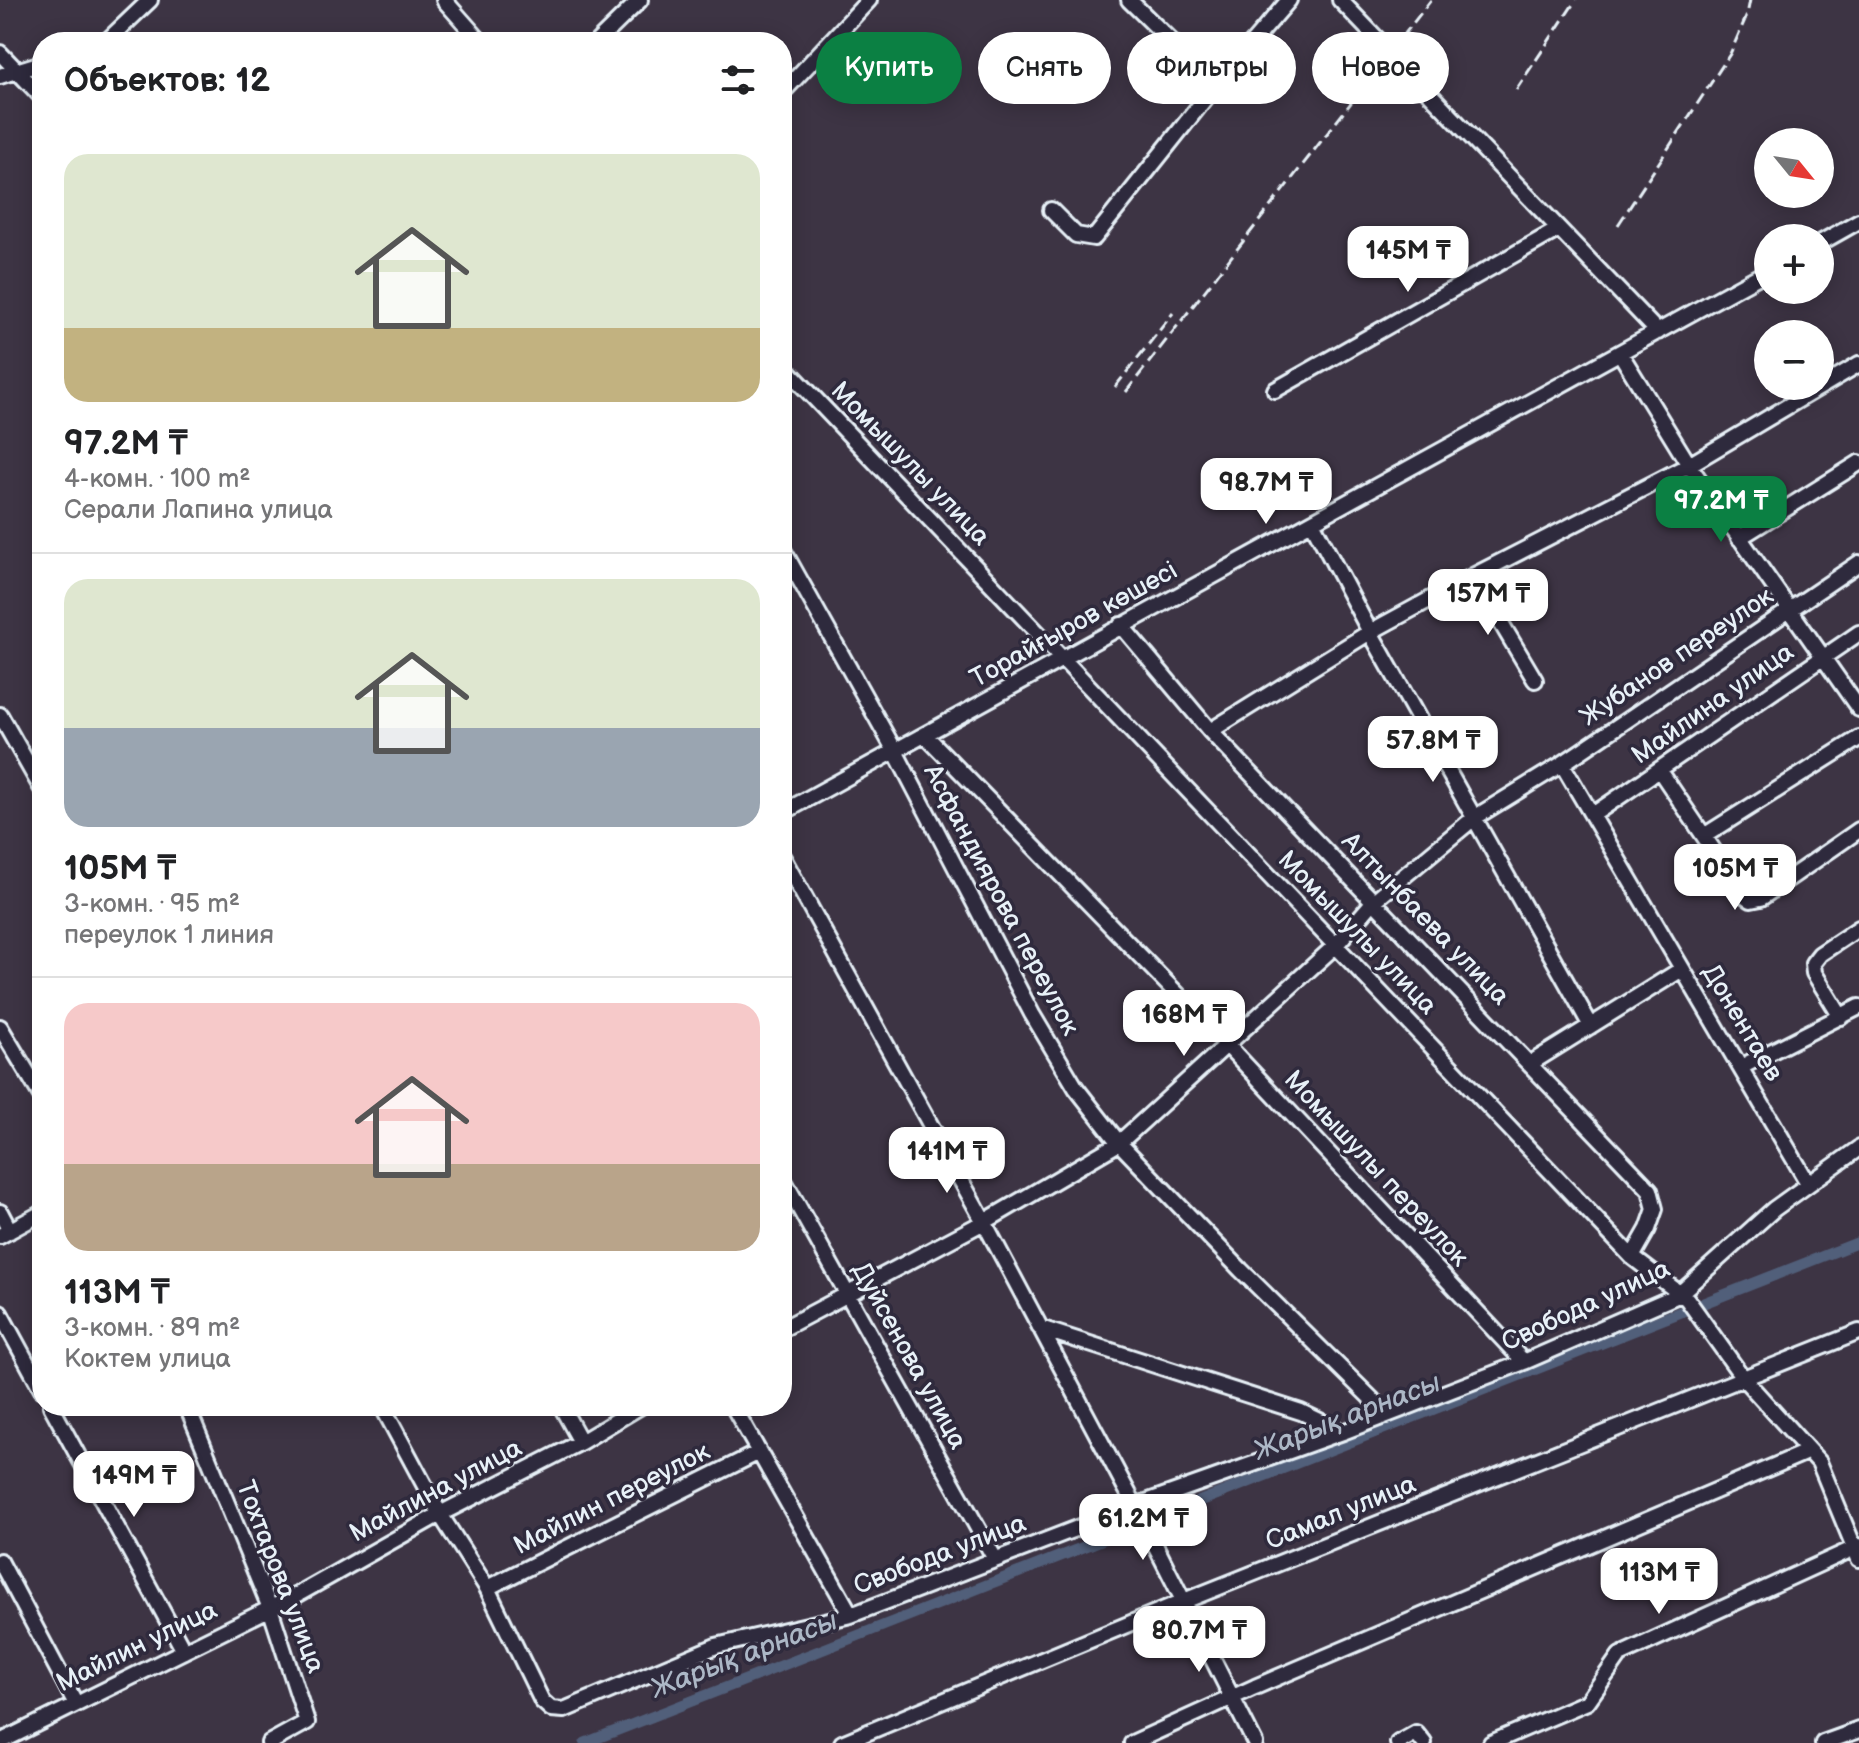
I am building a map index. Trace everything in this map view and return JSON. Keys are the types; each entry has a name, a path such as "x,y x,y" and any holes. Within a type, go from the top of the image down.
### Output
{"street":[{"path":"116,32 150,0"},
{"path":"444,0 472,32"},
{"path":"607,32 640,0"},
{"path":"792,82 869,0"},
{"path":"1129,0 1162,32"},
{"path":"1262,32 1289,0"},
{"path":"1340,0 1658,332"},
{"path":"0,53 32,86"},
{"path":"0,76 32,66"},
{"path":"1051,210 1076,235 1094,238 1201,104"},
{"path":"1834,235 1859,222"},
{"path":"1275,390 1559,229"},
{"name":"Торайғыров көшесі","path":"792,808 1754,279"},
{"path":"1620,353 1689,465 1859,709"},
{"path":"1210,731 1370,632 1689,465 1859,364"},
{"name":"Момышулы улица","path":"792,374 1632,1257 1682,1297 1744,1379 1819,1462 1858,1551"},
{"path":"1739,538 1859,463"},
{"path":"1312,522 1370,632 1591,1026"},
{"name":"Жубанов переулок","path":"1562,764 1859,563"},
{"name":"Асфандиярова переулок","path":"792,566 895,751 1032,1014 1076,1088 1119,1143 1241,1270 1387,1414"},
{"path":"1473,576 1535,680"},
{"name":"Алтынбаева улица","path":"1121,625 1210,731 1650,1190 1655,1209 1632,1257"},
{"name":"Майлина улица","path":"1594,814 1859,633"},
{"path":"0,715 32,771"},
{"name":"Момышулы переулок","path":"925,735 1227,1045 1524,1362"},
{"path":"1704,836 1859,738"},
{"path":"792,1324 984,1222 1119,1143 1336,945 1374,901 1474,818 1562,764"},
{"name":"Донентаев","path":"1562,764 1808,1183"},
{"path":"1660,771 1743,894 1751,900 1761,898 1859,830"},
{"path":"792,874 984,1222 1138,1511 1255,1743"},
{"path":"1841,1017 1814,973 1813,963 1820,954 1859,928"},
{"path":"1531,1063 1682,969"},
{"path":"1741,1067 1859,1007"},
{"path":"0,1027 32,1080"},
{"name":"Свобода улица","path":"487,1588 542,1701 551,1709 564,1710 716,1646 851,1615 995,1559 1138,1511 1524,1362 1682,1297 1808,1183 1859,1148"},
{"name":"Дуйсенова улица","path":"792,1195 995,1559"},
{"path":"0,1212 5,1234 32,1219"},
{"path":"0,1313 32,1372"},
{"path":"1040,1328 1301,1412 1343,1432"},
{"name":"Самал улица","path":"842,1743 1181,1595 1859,1332"},
{"path":"56,1416 184,1651"},
{"name":"Тохтарова улица","path":"191,1416 270,1608 307,1722 269,1743"},
{"path":"387,1416 440,1514 487,1588"},
{"path":"567,1416 581,1442"},
{"name":"Майлина улица","path":"295,1596 440,1514 581,1442 624,1416"},
{"path":"739,1416 851,1615"},
{"path":"1132,1743 1255,1687 1809,1451"},
{"name":"Майлин переулок","path":"487,1588 759,1452"},
{"path":"1491,1743 1587,1702 1620,1655 1858,1551"},
{"path":"0,1561 76,1704"},
{"name":"Майлин улица","path":"0,1742 295,1596"},
{"path":"1823,1743 1859,1730"},
{"path":"1398,1743 1416,1733 1424,1743"}],"waterway":[{"name":"Жарық арнасы","path":"585,1743 1859,1242"}],"railway":[{"path":"1126,392 1431,0"},
{"path":"1516,90 1576,0"},
{"path":"1618,225 1730,54 1750,0"},
{"path":"1115,387 1173,313"}]}
